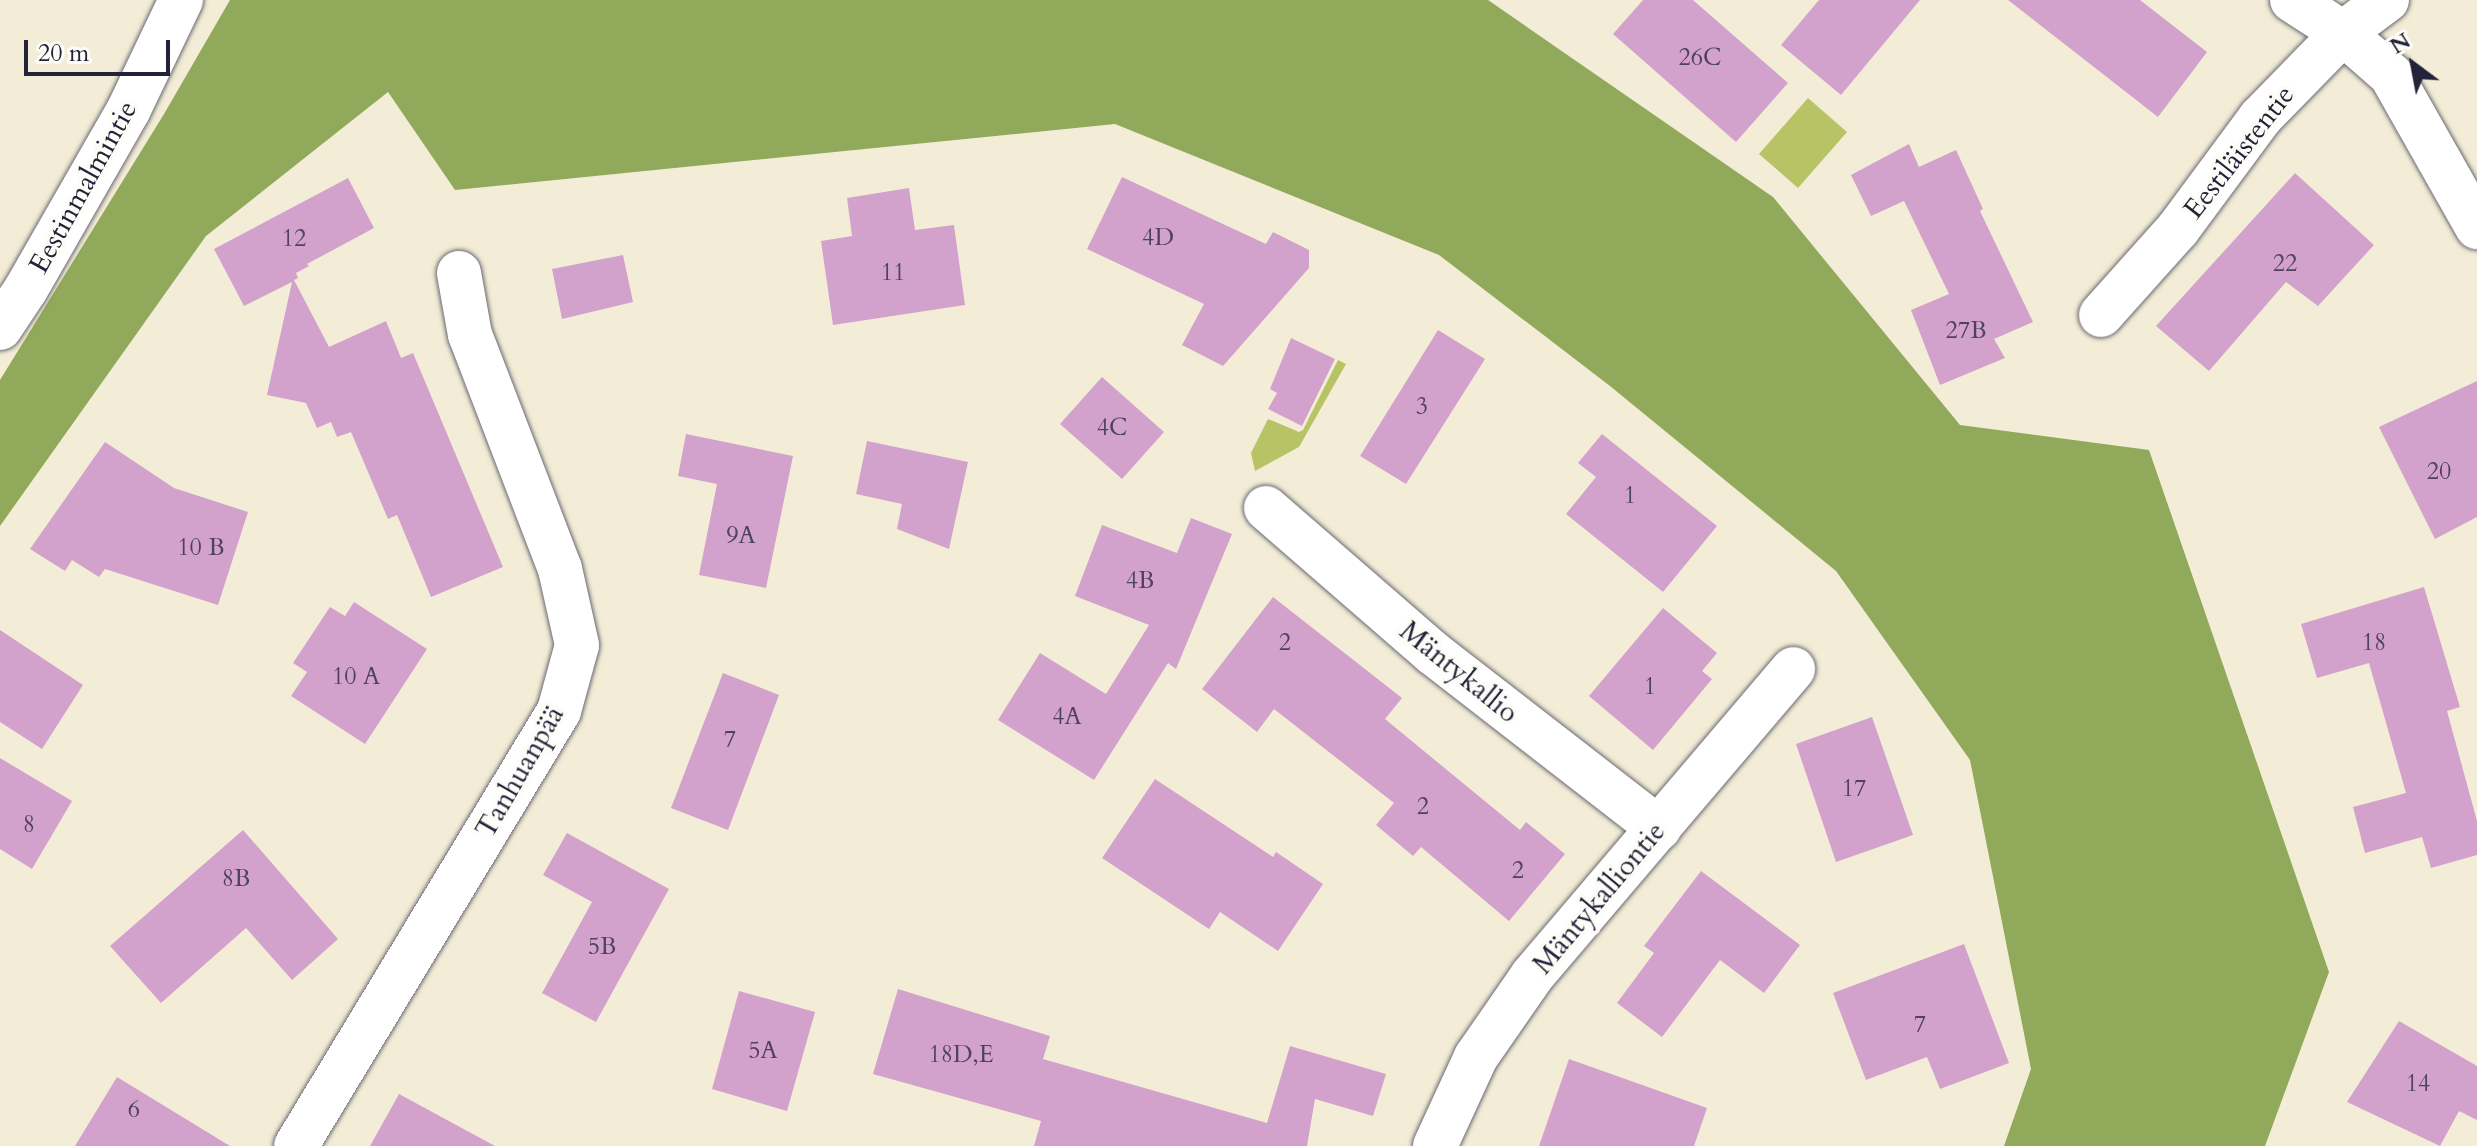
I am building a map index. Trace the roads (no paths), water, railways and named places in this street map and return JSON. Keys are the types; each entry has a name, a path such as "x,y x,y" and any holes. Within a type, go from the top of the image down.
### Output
{"street":[{"name":"Eestinmalmintie","path":"0,328 26,289 129,109 181,0"},
{"path":"2292,0 2343,33 2391,75 2477,227"},
{"name":"Eestiläistentie","path":"2101,315 2178,229 2260,118 2343,33 2387,0"},
{"name":"Tanhuanpää","path":"296,1146 559,711 577,645 560,569 470,335 459,273"},
{"name":"Mäntykallio","path":"1266,508 1433,653 1659,828"},
{"name":"Mäntykalliontie","path":"1435,1146 1476,1057 1532,976 1793,669"}]}
